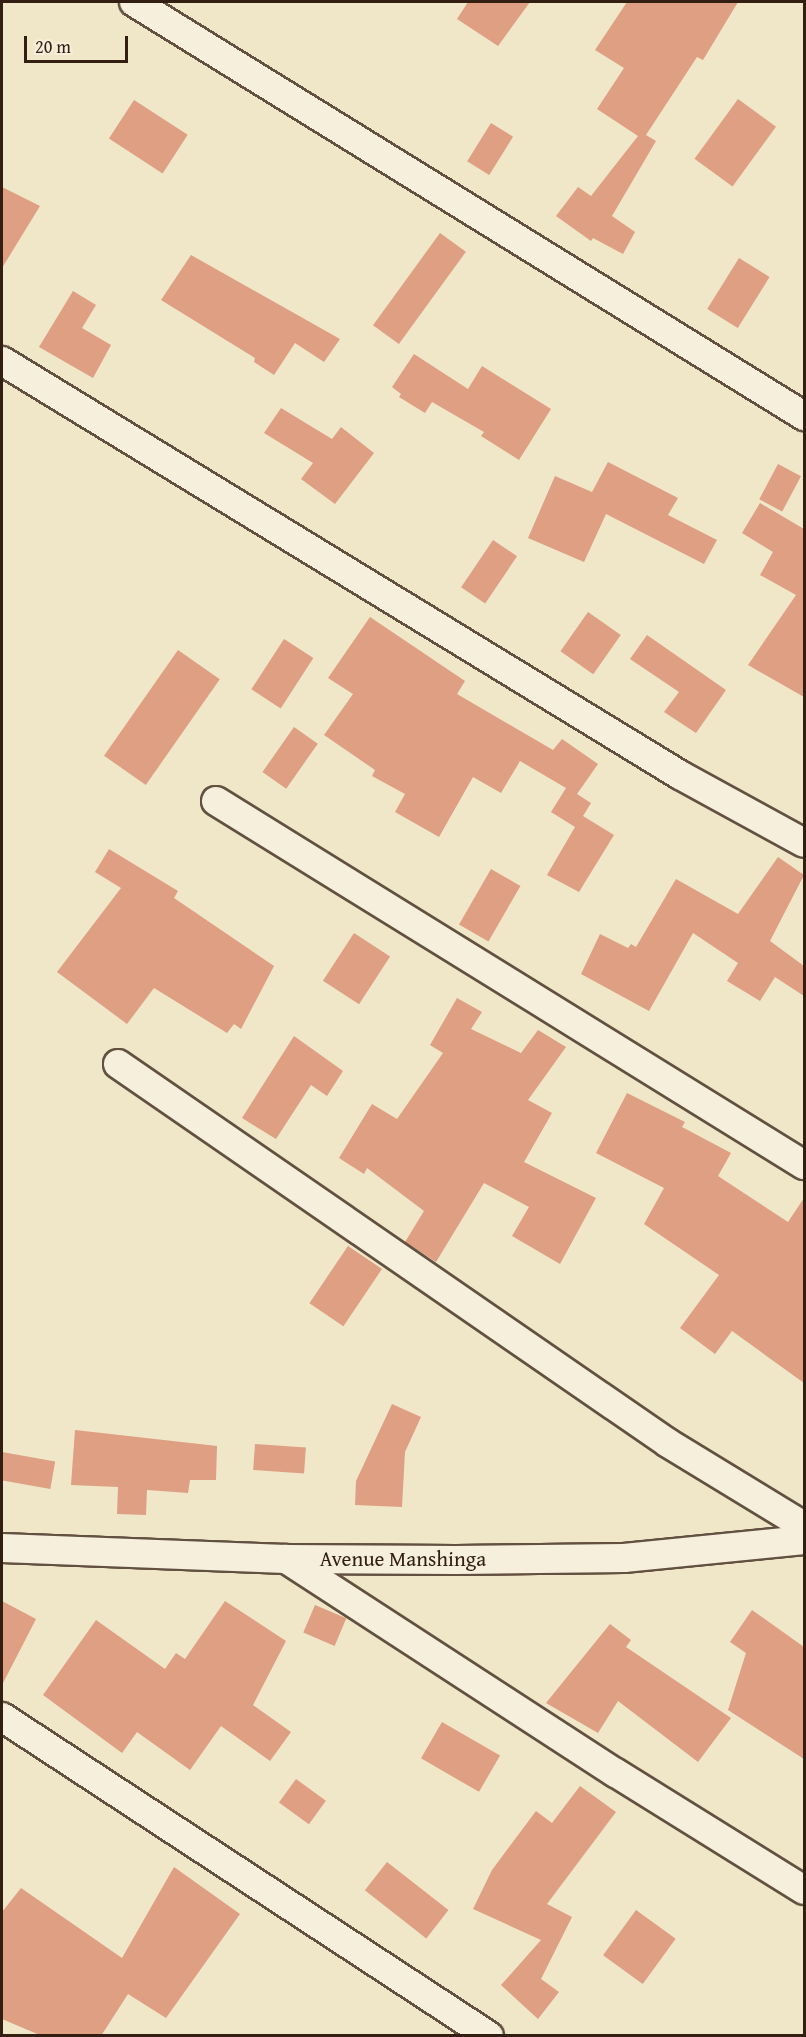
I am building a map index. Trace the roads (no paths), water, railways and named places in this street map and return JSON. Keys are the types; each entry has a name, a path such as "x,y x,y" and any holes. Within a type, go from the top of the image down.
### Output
{"street":[{"path":"135,2 804,416"},
{"path":"2,361 680,775 804,843"},
{"path":"216,801 804,1165"},
{"path":"118,1064 668,1443 804,1526"},
{"name":"Avenue Manshinga","path":"2,1548 286,1559 624,1558 804,1539"},
{"path":"286,1559 616,1773 804,1890"},
{"path":"2,1717 489,2036"}]}
